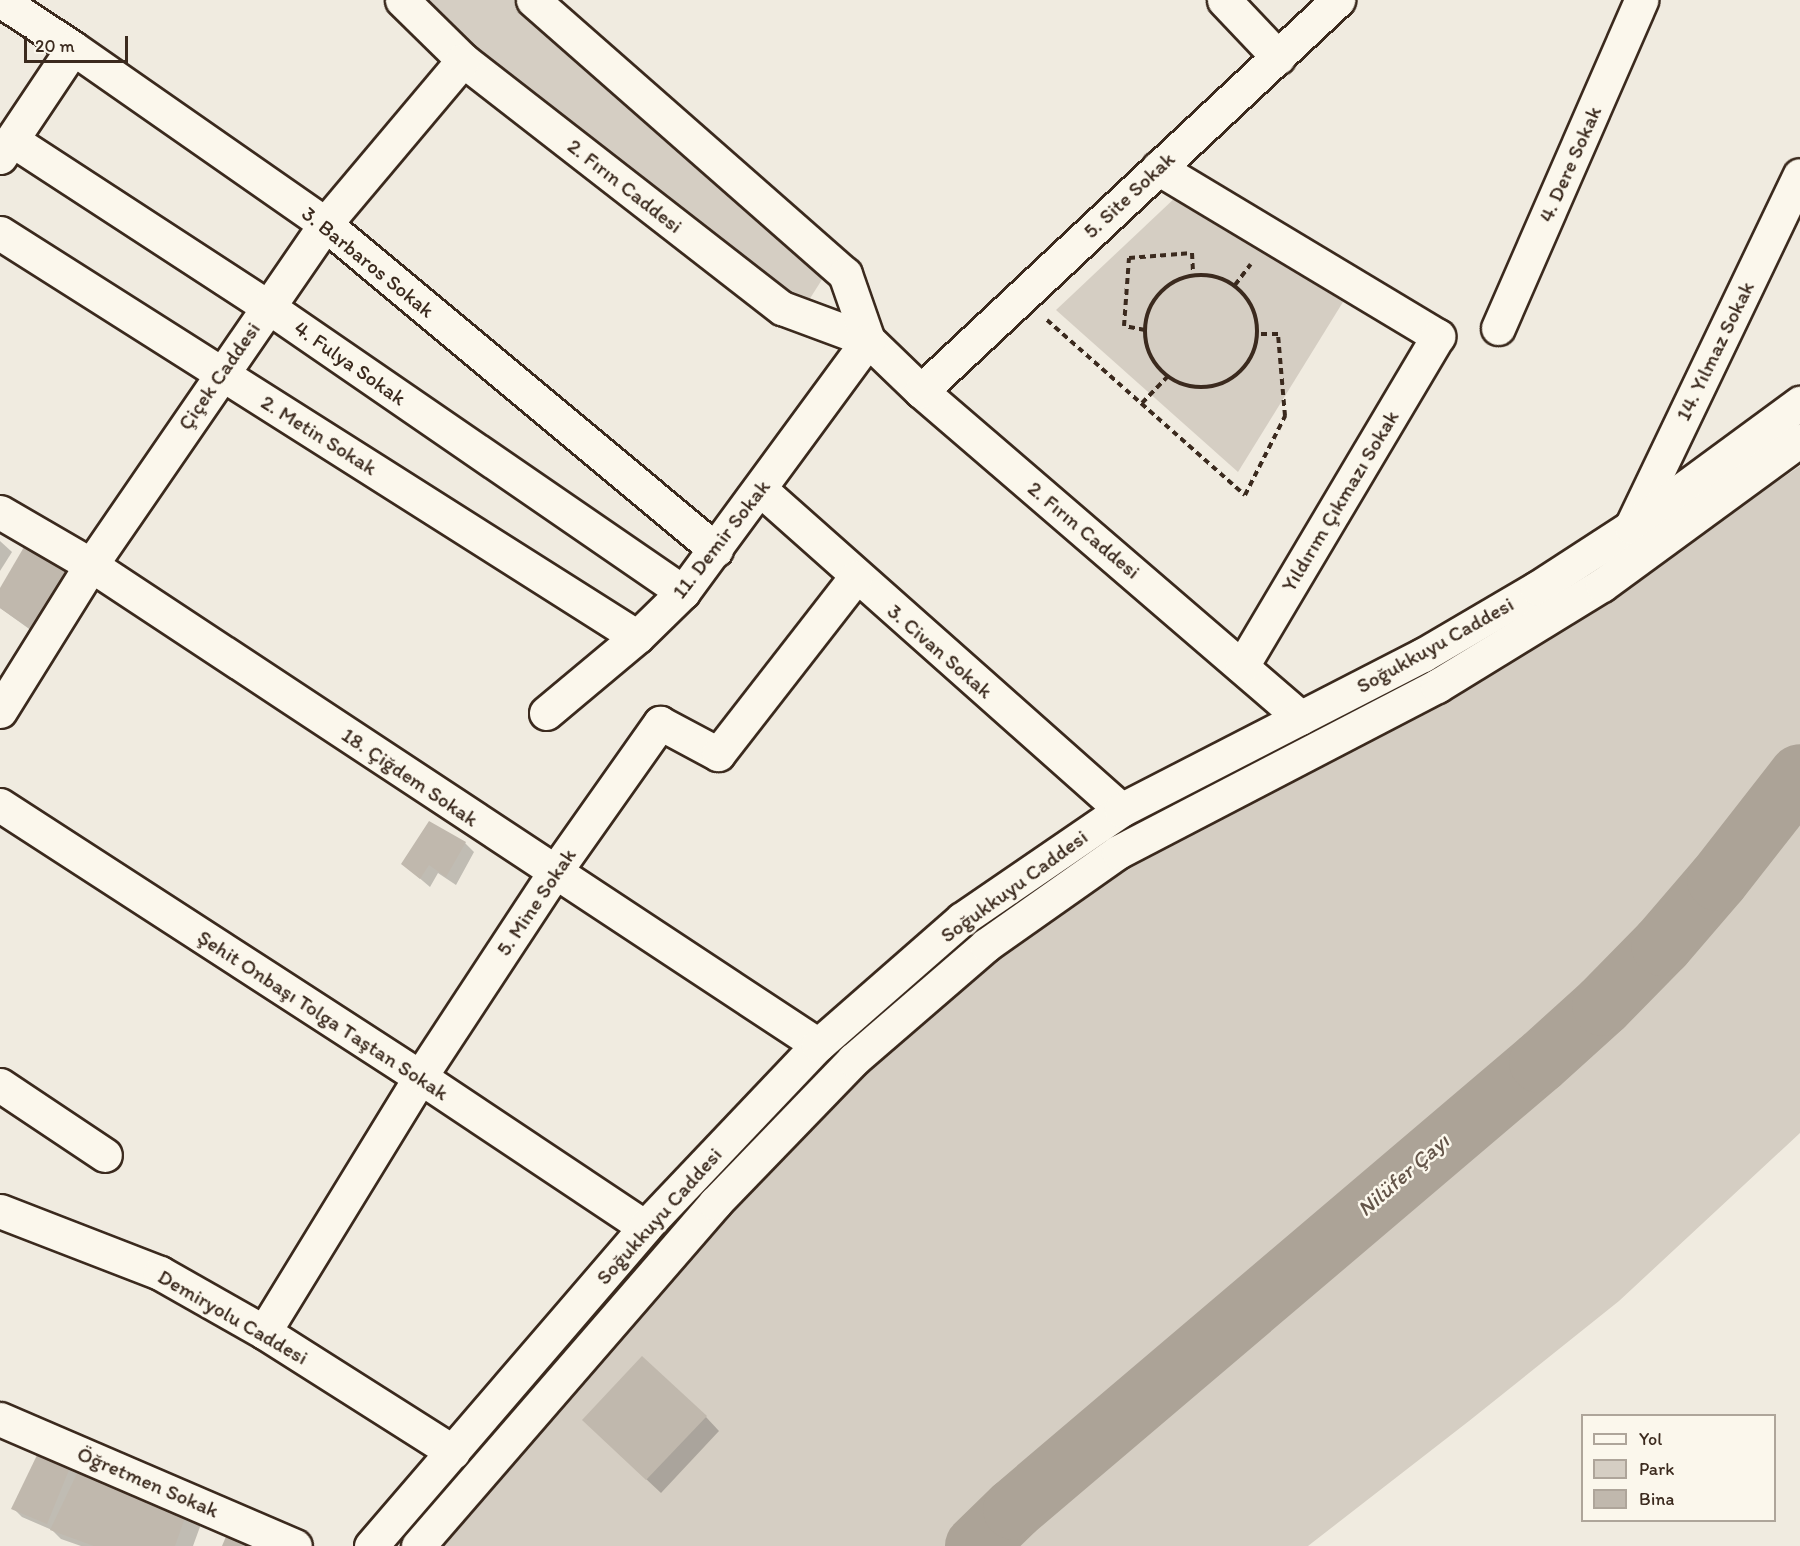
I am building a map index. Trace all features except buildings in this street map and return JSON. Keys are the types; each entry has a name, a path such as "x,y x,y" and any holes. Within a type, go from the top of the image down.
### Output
{"street":[{"name":"3. Barbaros Sokak","path":"0,0 73,48 325,224 716,550"},
{"name":"2. Fırın Caddesi","path":"402,0 463,60 782,308 868,340 921,391 1301,718"},
{"name":"2. Fırın Caddesi","path":"533,0 845,274 868,340"},
{"path":"1224,0 1278,57"},
{"name":"5. Site Sokak","path":"921,391 1338,0"},
{"name":"4. Dere Sokak","path":"1498,328 1641,0"},
{"name":"4. Fulya Sokak","path":"73,48 6,149 267,306 683,592"},
{"name":"Çiçek Caddesi","path":"0,711 91,565 325,224 463,60"},
{"name":"Yıldırım Çıkmazı Sokak","path":"1158,168 1438,336 1242,666"},
{"name":"14. Yılmaz Sokak","path":"1631,527 1800,175"},
{"name":"2. Metin Sokak","path":"0,233 637,637"},
{"name":"11. Demir Sokak","path":"546,712 637,637 683,592 868,340"},
{"name":"Soğukkuyu Caddesi","path":"371,1546 645,1227 818,1045 962,919 1121,810 1422,656 1537,588 1631,527 1800,403"},
{"name":"Soğukkuyu Caddesi","path":"418,1546 715,1203 853,1060 986,945 1118,852 1437,686 1602,585 1800,440"},
{"name":"3. Civan Sokak","path":"760,489 856,577 1121,810"},
{"name":"18. Çiğdem Sokak","path":"0,512 91,565 554,873 818,1045"},
{"name":"5. Mine Sokak","path":"264,1332 420,1077 554,873 660,723 718,754 856,577"},
{"name":"Şehit Onbaşı Tolga Taştan Sokak","path":"0,806 420,1077 645,1227"},
{"path":"0,1085 105,1155"},
{"name":"Demiryolu Caddesi","path":"0,1211 160,1273 264,1332 453,1452"},
{"name":"Öğretmen Sokak","path":"0,1419 296,1546"}],"path":[{"path":"1145,330 1124,327 1130,258 1192,253 1193,274"},
{"path":"1193,274 1215,275 1235,285 1250,301 1258,322 1257,344 1247,364 1231,379 1210,387 1188,386 1167,377 1152,360 1144,339 1146,317 1155,297 1172,282 1193,274"},
{"path":"1021,297 1245,495 1285,416 1278,334 1257,334"},
{"path":"1142,403 1167,377"}],"green space":[{"path":"409,0 528,0 830,267 802,311"},
{"path":"1177,196 1343,302 1238,472 1056,310"},
{"path":"1800,466 1800,1133 1619,1301 1469,1421 1308,1546 440,1546 537,1430 802,1135 952,989 1078,888 1542,640"}],"waterway":[{"name":"Nilüfer Çayı","path":"976,1546 1014,1509 1540,1062 1603,1005 1662,945 1718,880 1800,775"}]}
